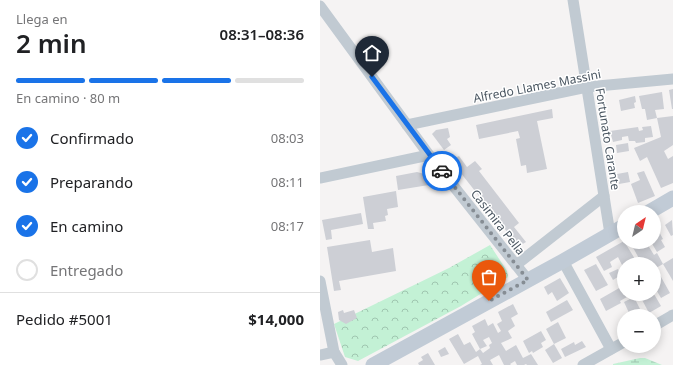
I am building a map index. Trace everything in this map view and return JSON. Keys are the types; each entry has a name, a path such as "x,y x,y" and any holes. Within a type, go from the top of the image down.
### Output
{"main road":[{"path":"661,205 673,198"},
{"path":"373,365 617,230"}],"street":[{"name":"Fortunato Carante","path":"573,0 610,234"},
{"name":"Casimira Pella","path":"320,6 429,155 528,280"},
{"name":"Alfredo Llames Massini","path":"407,125 587,87 673,79"},
{"path":"320,178 429,155"},
{"path":"516,265 604,196"},
{"path":"563,261 611,349"},
{"path":"320,281 334,352 342,365"},
{"path":"661,322 673,315"},
{"path":"583,365 617,346"},
{"path":"320,355 334,352"}],"green space":[{"path":"490,245 507,271 508,277 461,306 358,361 345,357 334,324 449,268"},
{"path":"645,358 662,365 613,365 613,364"}],"building":[{"path":"673,89 673,109 672,109 669,90"},
{"path":"662,92 664,109 655,110 657,118 647,120 645,109 642,109 639,96"},
{"path":"635,96 635,108 621,111 619,100"},
{"path":"552,109 553,118 537,121 547,169 527,173 526,165 521,166 516,139 520,138 518,131 479,139 476,125"},
{"path":"673,116 673,145 664,151 668,159 673,156 673,183 661,188 647,157 640,161 634,148 661,137 657,118"},
{"path":"651,126 653,137 645,138 645,142 636,143 635,141 629,141 628,136 622,137 622,140 613,142 610,131 638,127 639,131 643,130 642,127"},
{"path":"448,128 450,137 447,139 451,145 444,150 432,134 436,130"},
{"path":"628,143 629,151 617,153 616,145"},
{"path":"453,155 455,158 459,156 467,167 475,161 482,169 479,171 519,223 514,227 526,242 521,245 516,243 449,158"},
{"path":"644,171 655,196 638,203 631,184 640,180 637,173"},
{"path":"417,172 428,175 435,184 398,190 396,176"},
{"path":"628,172 630,182 619,184 617,174"},
{"path":"396,191 398,207 387,209 388,215 385,216 386,221 373,223 374,229 368,229 363,197"},
{"path":"361,213 363,224 331,230 332,239 326,240 322,220"},
{"path":"672,220 673,235 671,236 665,225"},
{"path":"370,240 372,252 393,248 396,271 339,281 341,290 334,291 327,247"},
{"path":"661,240 665,247 657,252 655,249 661,249"},
{"path":"617,245 617,249 629,249 634,257 617,257 610,262 612,267 604,271 596,257"},
{"path":"634,249 650,249 654,255 657,253 659,257 638,257"},
{"path":"673,258 673,281 663,264"},
{"path":"596,264 608,285 596,291 584,270"},
{"path":"617,269 617,278 613,280 609,273"},
{"path":"661,277 670,293 661,298"},
{"path":"560,278 569,293 557,301 552,292 548,295 544,287"},
{"path":"617,289 617,301 620,301 621,303 606,311 600,299"},
{"path":"567,300 573,310 551,322 546,312"},
{"path":"636,301 640,309 627,309 624,302"},
{"path":"643,301 658,301 661,306 656,309 647,309"},
{"path":"513,304 518,314 511,318 515,326 508,331 512,338 501,343 506,351 516,345 523,358 531,354 538,365 517,365 515,361 510,364 511,365 504,365 499,355 490,360 493,365 480,365 482,364 478,356 464,364 449,339 458,334 464,345 470,342 476,352 480,349 472,334 475,332 472,326 485,319 488,326 493,323 498,333 501,331 497,324 502,321 498,312","holes":["489,337 492,343 489,345 490,348 483,353 480,349 487,346 483,340"]},
{"path":"343,310 344,313 354,310 357,318 346,324 339,320 338,312"},
{"path":"558,322 566,338 554,344 546,329"},
{"path":"541,331 546,340 541,343 543,347 533,353 532,351 529,353 523,341"},
{"path":"582,341 586,347 565,357 561,349 574,342 575,345"},
{"path":"554,344 562,358 553,363 545,350"},
{"path":"445,347 449,354 441,357 438,351"},
{"path":"428,353 435,365 419,365 418,363 423,360 421,357"}],"way so far":[{"path":"442,171 528,280 489,301"}],"route":[{"path":"372,77 442,171"}]}
